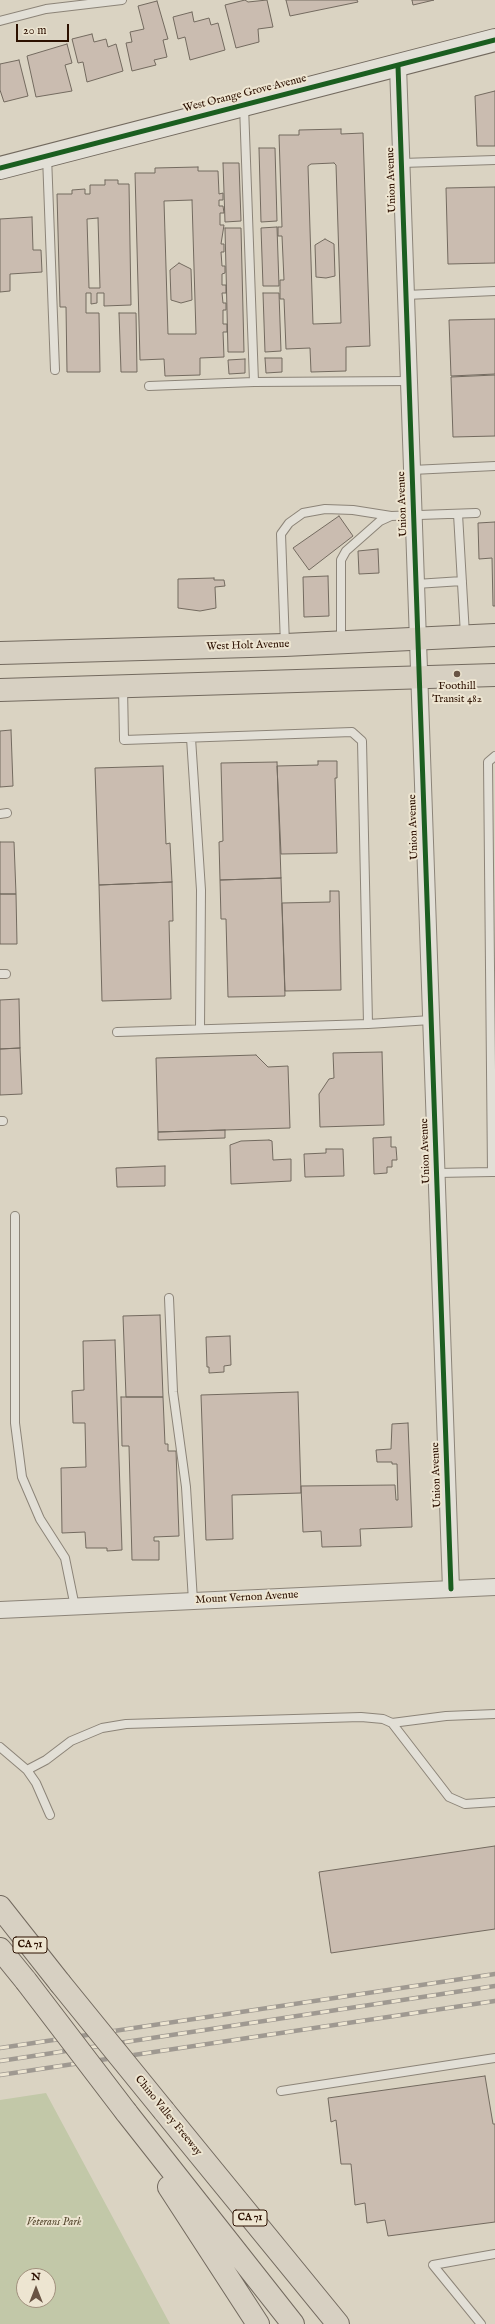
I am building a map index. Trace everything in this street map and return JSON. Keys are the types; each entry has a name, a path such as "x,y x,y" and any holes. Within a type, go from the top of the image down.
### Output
{"main road":[{"name":"West Holt Avenue","path":"0,653 284,645 341,641 495,635"},
{"path":"0,690 495,675"},
{"name":"Chino Valley Freeway","path":"0,1908 338,2324"},
{"name":"CA 71","path":"0,1949 293,2324"},
{"path":"148,2140 171,2190 258,2324"}],"street":[{"name":"West Orange Grove Avenue","path":"0,168 495,40"},
{"name":"Union Avenue","path":"398,66 451,1588"},
{"name":"Mount Vernon Avenue","path":"0,1610 451,1588 495,1588"}],"lane":[{"path":"0,21 46,9 122,0"},
{"path":"244,105 254,382"},
{"path":"47,156 55,370"},
{"path":"402,163 495,160"},
{"path":"406,295 495,291"},
{"path":"149,386 254,382 409,381"},
{"path":"412,470 495,466"},
{"path":"284,645 281,534 289,523 303,513 325,509 353,510 391,516 476,513"},
{"path":"458,514 465,636"},
{"path":"341,641 340,560 346,551 380,521 391,516"},
{"path":"416,584 462,581"},
{"path":"123,686 124,740 352,732 362,741 368,1024"},
{"path":"191,738 201,890 200,1029"},
{"path":"437,1173 494,1172 488,762 495,756"},
{"path":"117,1032 368,1024 431,1020"},
{"path":"15,1216 15,1423 22,1477 40,1519 65,1558 75,1606"},
{"path":"169,1298 173,1392 186,1487 193,1601"},
{"path":"392,1723 446,1716 495,1714"},
{"path":"27,1770 46,1760 71,1741 102,1728 126,1724 361,1717 383,1719 392,1723 449,1798 465,1804 495,1802"},
{"path":"0,1747 27,1770 36,1783 50,1815"},
{"path":"281,2092 495,2058"},
{"path":"482,2324 433,2265 495,2254"}],"green space":[{"name":"Veterans Park","path":"46,2093 170,2324 0,2324 0,2100"}],"building":[{"path":"245,0 248,2 267,0 273,27 258,29 259,42 236,48 225,5"},
{"path":"286,0 357,0 358,2 290,16"},
{"path":"412,0 434,0 413,5"},
{"path":"157,1 168,39 163,40 167,57 154,60 156,65 132,71 126,43 132,42 130,32 144,29 138,6"},
{"path":"192,12 194,22 209,18 211,25 218,23 225,50 190,60 185,37 178,39 173,17"},
{"path":"92,34 94,42 106,39 108,47 116,44 123,71 87,82 83,62 78,63 72,39"},
{"path":"67,44 72,63 65,65 72,91 36,97 27,56"},
{"path":"19,60 28,96 4,102 0,90 0,64"},
{"path":"495,91 495,146 477,146 475,96"},
{"path":"341,129 341,134 363,133 370,346 346,347 346,371 311,372 310,348 286,349 284,299 280,299 280,280 284,280 282,236 278,236 278,227 282,227 279,135 299,135 299,130","holes":["334,163 336,165 341,323 313,324 308,166 311,164"]},
{"path":"259,148 275,148 277,221 261,222"},
{"path":"223,163 239,163 241,221 225,222"},
{"path":"198,167 198,171 218,171 219,194 223,193 223,200 219,200 219,206 223,206 224,213 220,213 220,225 224,225 221,244 224,244 224,252 221,252 222,266 225,266 225,273 222,274 222,285 226,285 226,293 222,293 223,303 226,303 226,310 223,310 223,324 227,324 227,332 223,332 224,357 200,358 200,375 165,376 164,359 140,360 135,173 155,173 155,168","holes":["192,200 196,334 168,334 164,201"]},
{"path":"105,180 118,180 118,184 129,184 131,305 104,306 104,293 97,293 97,303 91,304 91,293 86,293 86,313 99,313 100,372 67,372 66,307 60,307 57,194 72,194 72,190 85,189 85,194 90,194 90,185 105,185","holes":["98,218 100,288 89,288 87,219"]},
{"path":"495,187 495,263 448,264 446,188"},
{"path":"32,217 33,250 41,250 42,272 10,274 10,291 0,292 0,219"},
{"path":"277,227 279,286 263,286 261,228"},
{"path":"225,228 241,228 244,352 228,352"},
{"path":"325,239 334,244 335,276 326,278 316,277 315,245"},
{"path":"179,263 191,269 192,300 181,303 171,300 170,270"},
{"path":"263,293 279,293 281,351 265,352"},
{"path":"119,313 136,313 137,372 121,372"},
{"path":"495,319 495,374 451,376 449,320"},
{"path":"265,358 282,358 282,372 266,373"},
{"path":"245,359 245,373 229,374 228,360"},
{"path":"495,375 495,436 453,437 451,377"},
{"path":"339,516 353,536 309,570 293,548"},
{"path":"495,522 495,606 493,606 492,558 479,559 478,523"},
{"path":"378,549 379,573 359,574 358,551"},
{"path":"328,576 329,616 304,617 303,577"},
{"path":"214,578 214,580 224,580 225,586 215,587 216,608 200,611 178,608 178,579"},
{"path":"11,730 13,786 0,787 0,731"},
{"path":"318,761 337,761 337,778 335,778 337,853 281,854 277,766 318,765"},
{"path":"277,762 281,878 220,880 219,842 223,841 221,763"},
{"path":"163,766 166,844 170,843 172,882 99,885 95,768"},
{"path":"0,842 14,842 16,894 0,894"},
{"path":"281,878 285,996 228,997 226,919 221,919 220,880"},
{"path":"172,882 173,921 169,921 171,999 102,1001 99,885"},
{"path":"330,891 339,891 341,990 285,991 282,903 330,902"},
{"path":"0,894 16,894 17,944 0,944"},
{"path":"19,999 20,1048 0,1049 0,1000"},
{"path":"20,1048 22,1094 0,1095 0,1049"},
{"path":"382,1052 384,1125 320,1127 319,1094 329,1079 334,1078 333,1053"},
{"path":"256,1055 268,1067 288,1066 290,1128 158,1132 156,1058"},
{"path":"225,1130 225,1138 158,1140 158,1132"},
{"path":"391,1137 391,1147 396,1147 397,1160 392,1160 392,1167 387,1167 387,1173 374,1174 373,1138"},
{"path":"241,1141 272,1141 273,1160 291,1159 291,1181 231,1184 230,1145"},
{"path":"326,1149 343,1149 344,1176 305,1177 304,1154 326,1153"},
{"path":"165,1166 165,1186 117,1187 116,1168"},
{"path":"160,1315 163,1397 126,1397 123,1316"},
{"path":"230,1336 231,1365 224,1366 224,1372 209,1373 209,1367 207,1367 206,1337"},
{"path":"115,1340 122,1550 107,1551 107,1548 86,1548 85,1532 62,1533 61,1468 86,1467 85,1423 73,1423 72,1391 84,1390 83,1341"},
{"path":"298,1392 301,1493 232,1495 233,1539 206,1540 201,1395"},
{"path":"121,1397 163,1397 165,1444 168,1444 168,1451 176,1451 179,1536 154,1537 154,1541 159,1541 159,1560 132,1560 129,1446 122,1446"},
{"path":"408,1423 412,1527 360,1529 361,1546 322,1547 321,1531 303,1532 301,1486 395,1485 396,1500 398,1500 397,1464 392,1464 392,1462 377,1462 376,1450 391,1449 392,1424"},
{"path":"495,1846 495,1929 331,1953 319,1872"},
{"path":"485,2076 493,2124 495,2124 495,2222 388,2236 385,2220 367,2223 365,2203 355,2205 351,2164 341,2164 336,2120 331,2122 328,2098"}],"railway":[{"path":"0,2048 495,1974"},
{"path":"0,2061 495,1986"},
{"path":"0,2075 495,2001"}],"cycle path":[{"path":"0,168 495,40"},
{"path":"398,66 451,1589"}],"place":[{"name":"Foothill Transit 482","path":"457,674"}]}
